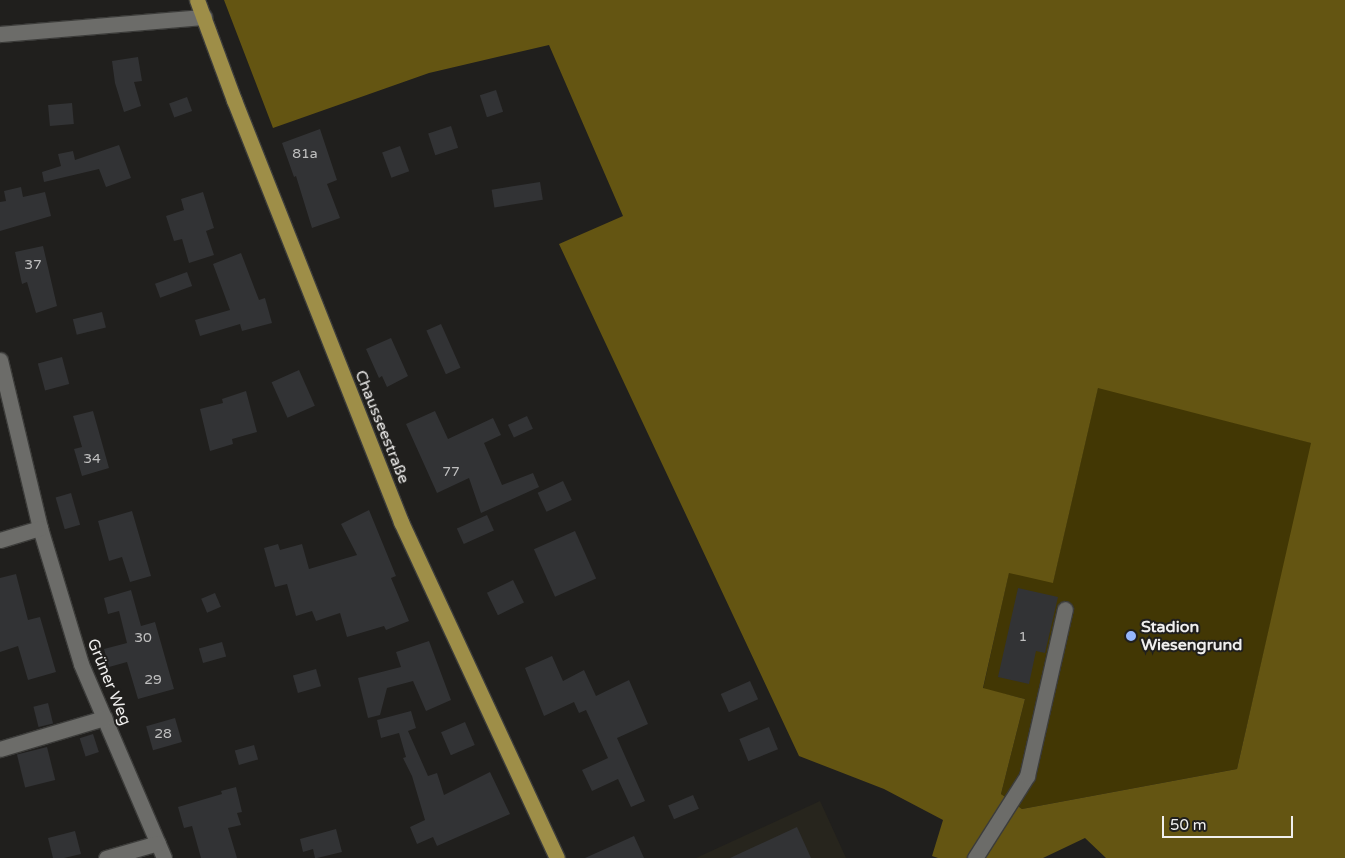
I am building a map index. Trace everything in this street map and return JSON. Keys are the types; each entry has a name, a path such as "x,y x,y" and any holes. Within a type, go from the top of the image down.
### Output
{"main road":[{"name":"Chausseestraße","path":"197,0 234,100 401,522 557,858"}],"street":[{"path":"0,34 204,17"},
{"name":"Grüner Weg","path":"0,360 40,528 81,664 164,858"},
{"path":"0,540 40,528"},
{"path":"975,858 1027,776 1065,609"},
{"path":"0,749 104,718"},
{"path":"106,858 158,843"}],"shaded area":[{"path":"224,0 1345,0 1345,858 1106,858 1085,838 1043,858 938,858 932,856 943,820 884,789 799,756 559,244 623,216 549,45 429,73 273,128","holes":["1098,388 1311,443 1237,769 1022,809 1001,794 1025,699 983,688 1009,573 1053,583"]},
{"name":"Stadion Wiesengrund","path":"1098,387 1312,443 1237,769 1022,809 1001,794 1025,699 983,689 1009,572 1053,582"},
{"path":"820,801 846,858 696,858"}],"building":[{"path":"138,57 142,81 134,82 141,106 124,112 115,83 112,61"},
{"path":"496,90 503,112 487,117 480,95"},
{"path":"187,97 192,111 174,118 169,103"},
{"path":"72,103 74,124 50,126 48,105"},
{"path":"451,126 458,148 435,155 428,133"},
{"path":"320,129 337,180 327,184 340,218 312,228 296,176 294,177 282,143"},
{"path":"119,145 131,178 106,187 99,169 44,182 42,172 61,166 58,154 73,151 75,160"},
{"path":"400,146 409,171 391,178 382,152"},
{"path":"540,182 543,200 494,207 492,190"},
{"path":"21,187 23,197 45,192 51,216 0,231 0,202 6,201 4,191"},
{"path":"203,192 214,228 206,231 214,255 189,263 182,239 174,241 166,216 184,210 181,199"},
{"path":"43,246 57,306 36,313 27,282 22,284 15,252"},
{"path":"241,253 259,300 265,298 272,323 242,331 240,324 200,336 195,320 230,310 213,264"},
{"path":"187,272 192,286 160,298 155,284"},
{"path":"102,312 106,328 77,335 73,319"},
{"path":"441,324 461,368 446,374 426,331"},
{"path":"391,338 408,376 387,387 382,376 379,378 366,349"},
{"path":"62,357 69,384 45,391 38,363"},
{"path":"299,370 315,406 287,418 272,382"},
{"path":"246,391 257,432 232,439 233,444 210,451 200,409 223,403 222,399"},
{"path":"93,411 109,468 82,476 74,449 82,447 73,416"},
{"path":"435,411 448,439 493,418 501,435 484,443 502,485 533,473 539,487 481,513 469,478 437,493 406,424"},
{"path":"527,416 533,429 514,438 508,425"},
{"path":"563,481 572,500 546,512 538,493"},
{"path":"71,493 80,525 65,529 56,497"},
{"path":"369,510 396,576 391,578 409,621 386,630 384,626 347,637 340,613 316,621 312,611 296,616 287,584 275,587 264,548 278,544 280,550 302,544 309,569 357,555 341,524"},
{"path":"132,511 151,576 130,582 122,557 109,561 98,521"},
{"path":"487,515 494,531 464,544 457,528"},
{"path":"575,531 596,579 555,597 534,549"},
{"path":"16,574 28,620 40,617 56,672 28,680 18,646 0,652 0,578"},
{"path":"513,580 524,602 498,615 487,593"},
{"path":"1018,588 1058,597 1045,653 1036,651 1029,684 998,677"},
{"path":"131,590 141,626 155,622 174,689 138,699 127,662 109,667 104,649 127,643 119,611 108,614 104,598"},
{"path":"215,593 221,607 207,613 201,599"},
{"path":"429,641 451,700 426,711 413,681 387,688 380,715 368,718 358,678 401,667 396,652"},
{"path":"222,642 226,656 203,663 199,649"},
{"path":"552,656 563,681 584,670 596,696 629,680 648,724 617,738 645,801 631,807 618,779 592,791 582,770 608,758 586,710 579,713 574,702 544,716 525,668"},
{"path":"316,669 321,686 298,693 293,676"},
{"path":"750,681 758,699 729,712 721,694"},
{"path":"48,703 53,723 39,727 33,707"},
{"path":"411,711 416,728 408,731 428,776 437,773 444,795 490,772 510,814 437,846 433,837 417,844 410,827 425,820 412,776 403,758 406,757 399,733 381,738 377,720"},
{"path":"175,718 182,742 153,750 146,726"},
{"path":"465,722 475,745 451,755 441,732"},
{"path":"769,727 778,749 748,761 739,739"},
{"path":"93,734 99,752 86,756 80,738"},
{"path":"254,745 258,759 239,765 235,751"},
{"path":"47,747 55,780 25,787 17,754"},
{"path":"236,787 242,812 237,813 241,825 228,828 237,858 201,858 192,826 184,828 178,807 222,794 221,791"},
{"path":"693,795 699,809 674,819 668,806"},
{"path":"797,827 811,858 730,858"},
{"path":"336,829 342,852 315,858 313,849 303,852 300,839"},
{"path":"75,831 81,854 64,858 53,858 48,838"},
{"path":"634,836 644,858 585,858"}],"place":[{"name":"Stadion Wiesengrund","path":"1131,636"}]}
